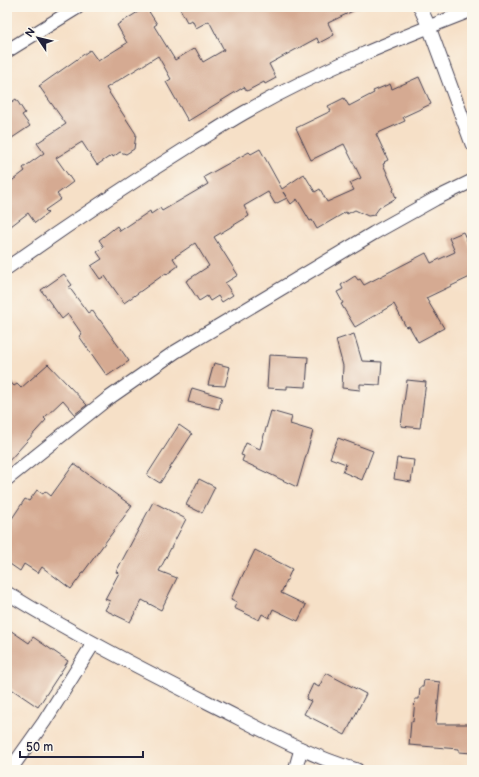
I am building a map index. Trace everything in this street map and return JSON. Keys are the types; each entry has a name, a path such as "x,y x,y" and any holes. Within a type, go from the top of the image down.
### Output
{"street":[{"path":"7,51 78,7"},
{"path":"420,7 429,27 472,144"},
{"path":"7,268 82,215 154,168 251,109 333,67 472,10"},
{"path":"7,479 106,400 175,352 374,233 472,181"},
{"path":"7,593 93,644 301,749 334,763 357,770"},
{"path":"10,770 44,722 93,644"},
{"path":"295,770 301,749"}],"building":[{"path":"146,7 157,24 154,26 175,60 195,48 203,62 224,50 209,21 196,28 192,20 187,22 179,7 361,7 328,23 334,35 319,43 317,38 269,64 276,78 265,84 264,82 247,91 244,87 188,121 166,82 171,79 158,56 106,88 136,134 134,149 126,154 120,152 113,157 112,155 97,165 82,142 56,158 73,182 57,194 61,199 45,210 48,213 35,223 28,213 7,229 7,190 11,186 9,183 25,171 23,168 44,153 37,143 66,124 39,86 90,50 98,61 127,43 117,25"},
{"path":"419,77 431,104 403,117 405,121 376,134 388,160 383,164 394,189 396,198 379,208 374,215 368,216 355,210 347,214 346,212 317,229 312,220 310,221 297,199 291,204 287,198 275,204 268,192 244,206 249,216 214,237 238,275 225,283 233,295 222,302 218,296 210,301 207,296 199,301 186,281 209,266 195,243 173,258 178,266 124,303 105,276 100,279 91,266 102,259 97,252 104,247 99,240 117,226 120,231 150,211 151,214 160,208 162,211 208,184 204,177 249,152 251,154 260,149 282,189 304,174 315,192 320,189 327,202 354,190 350,183 361,178 344,144 311,160 296,128 331,111 328,106 344,98 349,106 374,93 373,91 390,84 392,89"},
{"path":"16,99 25,113 22,115 30,126 12,138 7,131 7,105"},
{"path":"463,232 472,251 472,276 426,298 444,328 418,342 409,326 406,327 394,304 355,327 341,304 343,303 337,292 343,289 341,285 355,276 358,280 360,279 364,285 426,253 431,263 455,252 449,238"},
{"path":"64,274 72,285 69,287 88,313 92,310 129,361 107,376 79,336 82,334 68,314 62,319 41,290"},
{"path":"354,334 362,361 382,362 380,385 360,384 360,390 342,388 343,366 336,340"},
{"path":"269,355 308,357 306,387 287,386 287,389 267,388"},
{"path":"214,363 230,367 225,386 208,385"},
{"path":"48,364 87,405 75,414 63,400 44,418 46,420 7,463 7,378 14,386 17,384 21,388"},
{"path":"407,380 426,382 420,428 401,426"},
{"path":"192,388 222,397 219,409 188,402"},
{"path":"271,411 292,417 290,424 313,431 297,487 242,461 244,456 241,455 246,443 260,449"},
{"path":"179,425 192,434 160,483 147,475"},
{"path":"338,438 373,451 362,480 343,472 346,464 330,458"},
{"path":"397,458 414,460 411,482 394,479"},
{"path":"74,464 132,506 71,589 42,567 38,573 24,564 20,571 7,562 7,526 25,499 29,501 37,490 43,494 45,491 51,496"},
{"path":"199,479 215,487 202,513 186,505"},
{"path":"153,502 186,519 159,571 177,578 161,610 142,600 130,622 105,610 110,601 105,599 119,573 116,572"},
{"path":"255,550 292,569 281,593 306,605 298,621 273,609 269,618 262,614 259,620 234,608 237,602 231,599"},
{"path":"7,628 29,643 33,637 68,661 38,707 7,686"},
{"path":"326,673 366,694 345,735 304,714 311,701 306,699 313,684 319,687"},
{"path":"424,680 440,682 436,724 472,724 472,753 459,752 459,749 409,745 415,699 419,699 420,687 423,687"}]}
